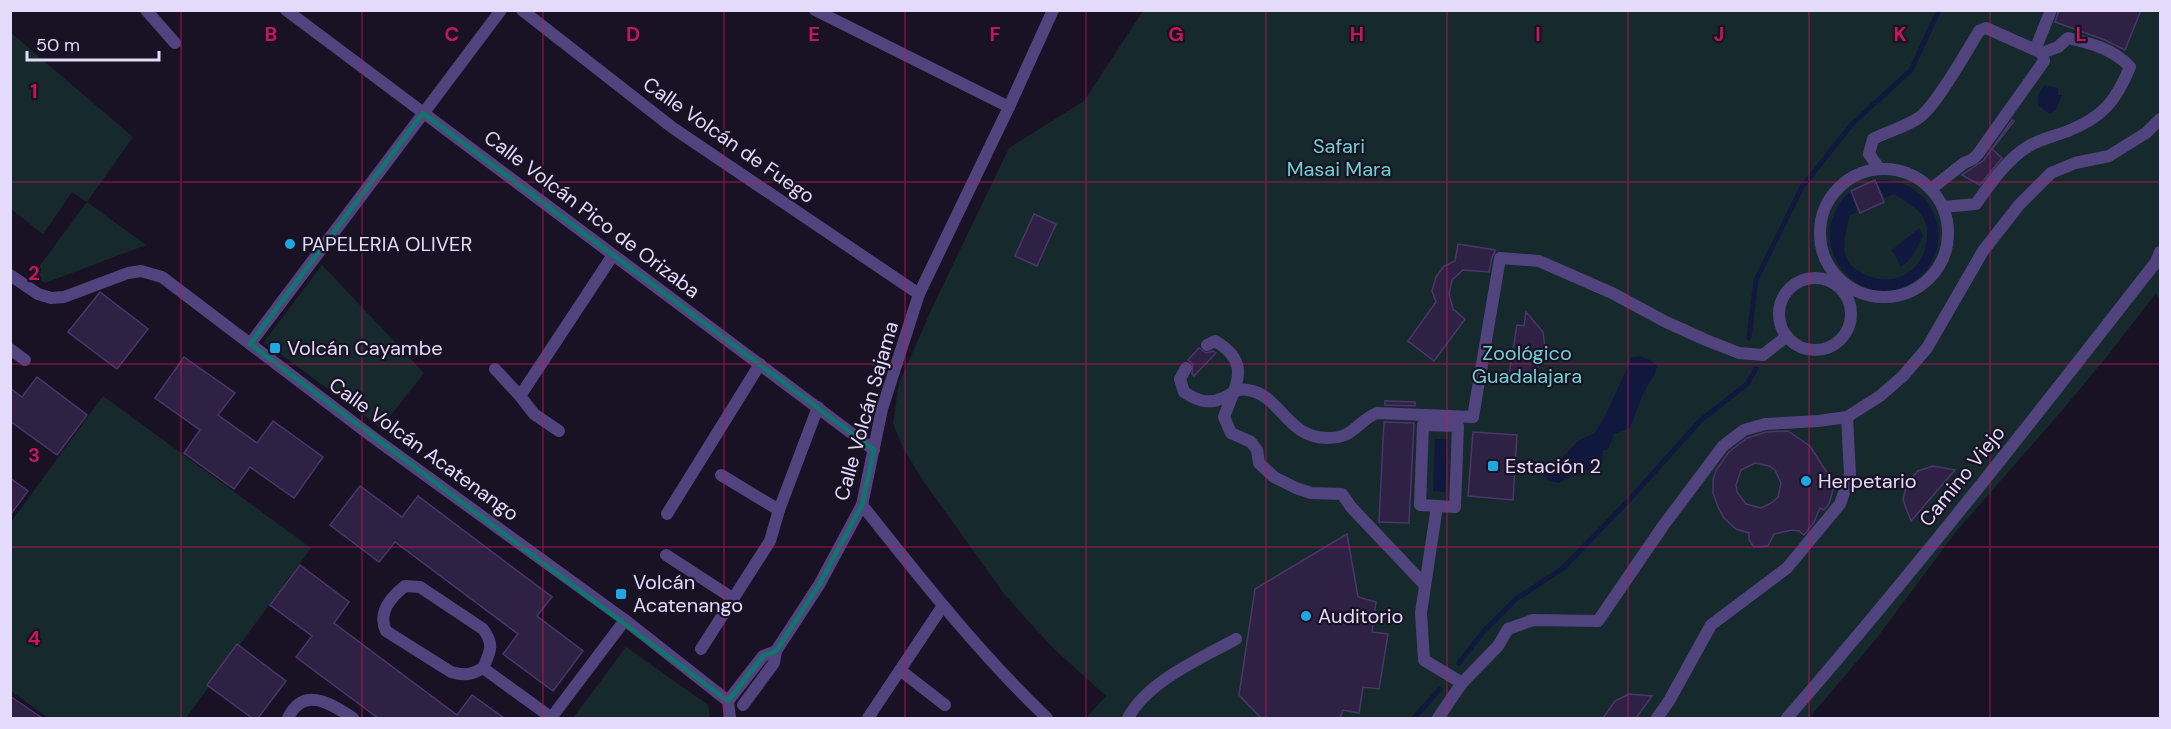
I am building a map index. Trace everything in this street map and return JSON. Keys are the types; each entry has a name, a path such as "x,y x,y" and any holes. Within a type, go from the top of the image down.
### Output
{"street":[{"path":"146,10 175,43"},
{"name":"Calle Volcán Pico de Orizaba","path":"286,10 874,450"},
{"path":"250,344 501,10"},
{"name":"Calle Volcán de Fuego","path":"522,10 673,128 919,294"},
{"path":"815,10 1009,107"},
{"name":"Calle Volcán Sajama","path":"729,710 763,656 776,651 819,585 862,505 882,409 919,294 1053,10"},
{"path":"2039,52 2051,10"},
{"path":"1879,168 1869,154 1873,139 1923,115 1952,75 1979,31 1986,28 2039,52 2044,61 1978,154 1931,189"},
{"path":"1943,207 1976,204 1989,184 2027,147 2098,116 2121,89 2130,67 2123,58 2106,49 2068,38 2058,47 2039,52"},
{"path":"1438,718 1462,683 1498,646 1508,629 1533,620 1598,621 1663,526 1724,446 1744,430 1765,424 1847,417 1880,396 1903,376 1927,348 1983,251 2019,205 2051,173 2075,163 2109,156 2146,133 2160,119"},
{"path":"1879,168 1851,177 1837,188 1825,205 1819,224 1820,245 1828,265 1839,284 1846,296 1851,307 1851,320 1840,341 1819,350 1808,350 1797,345 1787,336 1781,325 1782,302 1786,293 1796,285 1805,280 1826,280 1839,284 1860,293 1877,297 1899,295 1921,286 1937,269 1947,246 1948,232 1943,207 1931,189 1921,180 1909,174 1894,169 1879,168"},
{"name":"Camino Viejo","path":"1787,718 1843,654 2071,371 2156,262 2160,252"},
{"path":"520,396 613,255"},
{"path":"1186,368 1180,379 1184,392 1198,401 1222,399 1236,390 1261,394 1289,422 1317,438 1334,438 1347,434 1366,417 1377,413 1441,421 1458,426 1455,507 1420,505 1424,425 1441,421 1473,417 1500,258 1539,261 1612,293 1666,322 1739,353 1763,355 1787,336"},
{"name":"Calle Volcán Acatenango","path":"10,275 38,294 51,298 63,297 128,273 141,271 162,277 370,435 625,621 729,710"},
{"path":"1207,345 1215,341 1228,349 1239,372 1236,390 1224,417 1231,433 1251,442 1257,450 1259,463 1274,477 1311,493 1342,494 1350,507 1424,584"},
{"path":"10,349 25,360"},
{"path":"667,514 760,364"},
{"path":"495,369 534,414 559,431"},
{"path":"701,650 770,541 779,510 818,407"},
{"path":"1657,718 1670,701 1711,626 1787,568 1839,504 1850,475 1847,417"},
{"path":"721,475 779,510"},
{"path":"862,505 942,607 1011,683 1047,718"},
{"path":"1437,506 1421,613 1424,660 1462,683"},
{"path":"666,555 734,599"},
{"path":"405,586 420,587 483,629 489,638 491,650 483,668 471,675 451,672 386,631 383,614 393,595 405,586"},
{"path":"868,718 942,607"},
{"path":"483,668 552,718 625,621"},
{"path":"1128,718 1136,705 1180,669 1236,639"},
{"path":"743,705 774,663 776,651"},
{"path":"900,670 945,705"},
{"path":"288,718 293,709 303,702 315,699 353,718"}],"highlighted area":[{"path":"423,113 874,450 862,505 819,585 776,651 763,656 728,701 250,344"}],"green space":[{"name":"Zoológico Guadalajara","path":"1143,11 2160,11 2160,301 2156,293 2059,414 1955,533 1876,639 1809,718 1086,718 1106,696 1052,647 1005,595 924,482 903,448 893,423 899,383 1009,148 1084,101"},
{"path":"10,32 133,137 87,202 72,192 43,234 11,209"},
{"path":"87,202 146,245 45,283 33,275"},
{"path":"322,265 424,373 381,428 264,342"},
{"path":"103,396 311,548 186,718 48,718 11,691 11,522"},
{"path":"626,647 708,705 710,718 573,718"}],"water":[{"path":"2045,85 2058,88 2058,95 2062,95 2056,110 2051,113 2041,108 2038,101 2039,93"},
{"path":"1875,180 1899,182 1919,193 1935,216 1938,229 1935,256 1928,269 1917,279 1896,290 1875,290 1857,283 1842,270 1833,252 1830,231 1835,211 1851,191 1857,212 1849,216 1845,253 1852,266 1869,276 1890,279 1909,272 1923,255 1927,233 1923,217 1894,194 1885,198"},
{"path":"1919,228 1923,235 1919,244 1912,257 1901,267 1892,250"},
{"path":"1640,356 1657,366 1630,428 1614,434 1608,450 1603,450 1601,467 1577,473 1559,483 1549,481 1543,469 1547,465 1558,462 1578,441 1595,433 1632,357"},
{"path":"1435,439 1448,439 1445,492 1433,491"}],"building":[{"path":"2059,10 2141,10 2125,50 2105,40 2055,22"},
{"path":"2012,120 2014,121 1992,149 2002,158 1980,185 1962,175 1984,160"},
{"path":"1875,180 1884,202 1860,213 1851,191"},
{"path":"1034,214 1056,224 1037,266 1015,256"},
{"path":"1458,244 1495,250 1495,252 1489,272 1463,270 1452,280 1449,294 1453,309 1465,319 1434,361 1408,341 1436,302 1432,291 1436,277 1444,266 1455,261"},
{"path":"100,292 148,329 117,369 68,332"},
{"path":"1526,312 1543,332 1544,355 1538,367 1529,374 1508,381 1517,325 1524,326"},
{"path":"1199,348 1206,353 1213,351 1216,353 1194,376 1192,374 1193,364 1188,360"},
{"path":"184,357 235,393 218,415 257,443 273,421 323,457 294,498 250,467 234,489 184,453 200,430 155,398"},
{"path":"37,377 87,415 57,455 10,421 10,388 22,397"},
{"path":"1385,401 1415,402 1415,406 1385,405"},
{"path":"1384,422 1414,423 1409,523 1379,522"},
{"name":"Herpetario","path":"1788,431 1810,446 1834,487 1829,504 1824,510 1820,508 1814,522 1804,535 1792,530 1774,534 1768,546 1754,547 1749,540 1749,533 1736,529 1724,518 1713,493 1713,480 1716,470 1729,452 1747,438 1766,432","holes":["1755,463 1775,470 1781,483 1778,497 1761,508 1746,504 1737,492 1736,485 1741,470"]},
{"name":"Estación 2","path":"1473,432 1517,435 1513,500 1468,496"},
{"path":"1933,466 1955,470 1911,521 1903,500 1907,483 1918,471"},
{"path":"10,478 28,491 10,515"},
{"path":"360,486 402,517 418,496 552,597 537,616 583,651 553,691 503,654 518,634 395,542 379,562 330,525"},
{"name":"Auditorio","path":"1347,534 1358,597 1376,602 1372,632 1388,634 1379,689 1363,687 1359,713 1343,710 1340,718 1261,718 1239,695 1255,589"},
{"path":"300,565 349,602 334,623 457,715 472,695 504,718 378,718 296,657 312,636 270,605"},
{"path":"237,644 286,681 258,718 252,718 207,685"},
{"path":"1629,694 1652,696 1636,718 1603,718 1615,701"},
{"path":"10,696 42,718 10,718"}],"waterway":[{"path":"1749,338 1756,280 1802,187 1852,124 1911,70 1939,10"},
{"path":"1459,663 1484,631 1516,599 1563,568 1629,500 1700,421 1747,384 1756,369"},
{"path":"1414,718 1440,689"}],"place":[{"name":"PAPELERIA OLIVER","path":"290,244"},
{"name":"Volcán Cayambe","path":"275,348"},
{"name":"Estación 2","path":"1493,466"},
{"name":"Herpetario","path":"1806,481"},
{"name":"Volcán Acatenango","path":"621,594"},
{"name":"Auditorio","path":"1306,616"}],"park label":[{"name":"Safari Masai Mara","path":"1339,158"}]}
